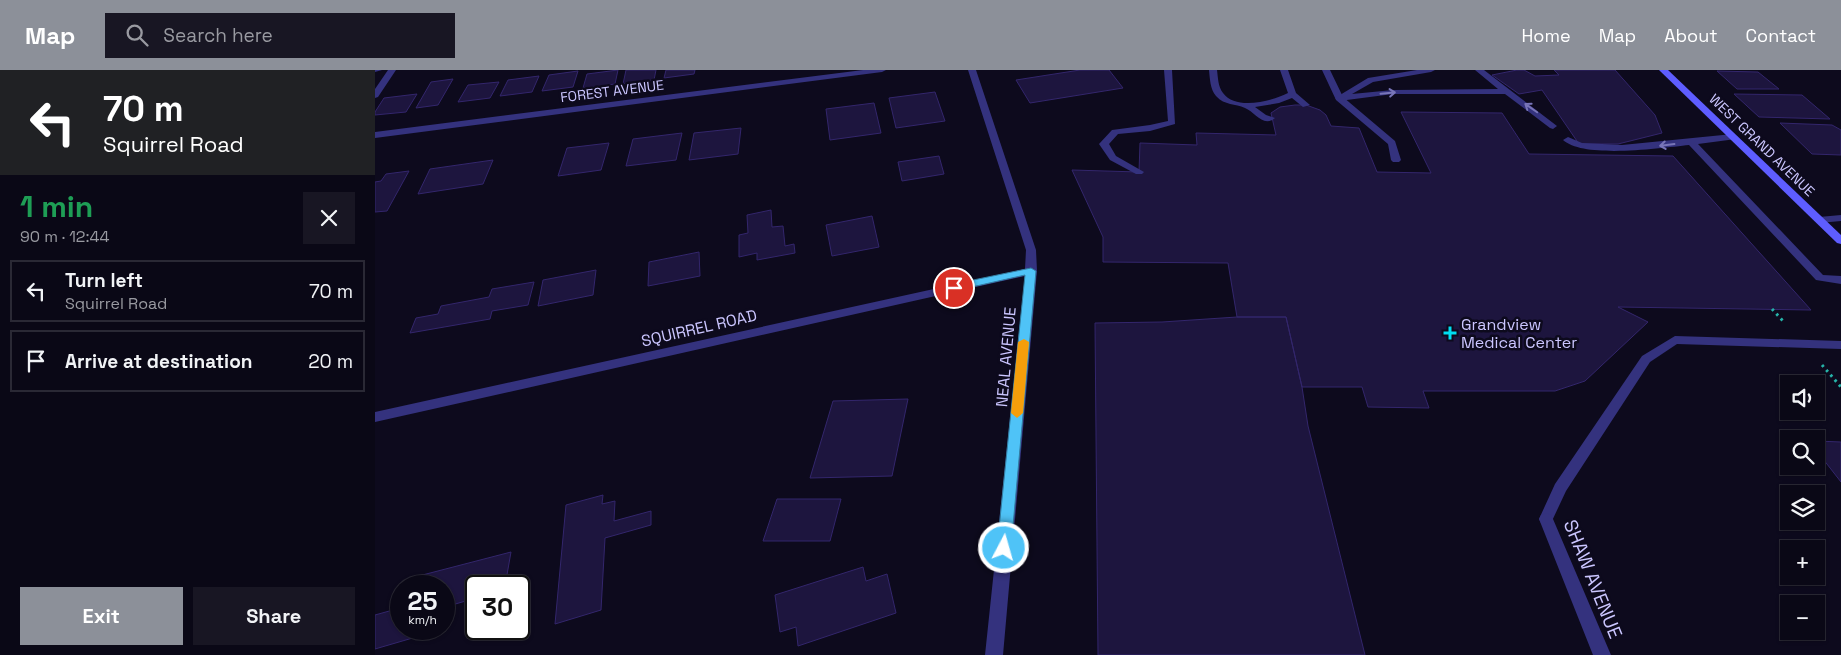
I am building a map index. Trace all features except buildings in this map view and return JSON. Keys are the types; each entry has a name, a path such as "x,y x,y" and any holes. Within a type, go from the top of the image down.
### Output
{"main road":[{"name":"WEST GRAND AVENUE","path":"1663,70 1841,241"}],"street":[{"path":"375,95 392,70"},
{"name":"FOREST AVENUE","path":"375,135 882,70"},
{"name":"NEAL AVENUE","path":"972,70 1031,250 1031,271 994,655"},
{"path":"1139,172 1113,158 1104,144 1115,132 1150,128 1172,122 1169,70"},
{"path":"1213,70 1218,94 1227,102 1247,104 1268,103 1284,99 1292,94"},
{"path":"1284,70 1292,94 1306,105"},
{"path":"1326,70 1339,98 1392,143 1396,160"},
{"path":"1339,98 1371,80 1431,70"},
{"path":"1479,70 1545,117 1553,126"},
{"path":"1339,98 1393,92 1507,91"},
{"path":"1247,104 1264,118 1271,118"},
{"path":"1568,140 1581,146 1640,148 1733,137"},
{"path":"1691,142 1820,278 1841,280"},
{"path":"1819,220 1841,218"},
{"name":"SQUIRREL ROAD","path":"375,417 1031,271"},
{"name":"SHAW AVENUE","path":"1602,655 1546,519 1560,488 1646,358 1675,340 1841,346"}],"slow traffic":[{"path":"1017,413 1024,342"}],"place":[{"name":"Grandview Medical Center","path":"1450,333"}],"route":[{"path":"954,288 1031,271 1004,548"}]}
